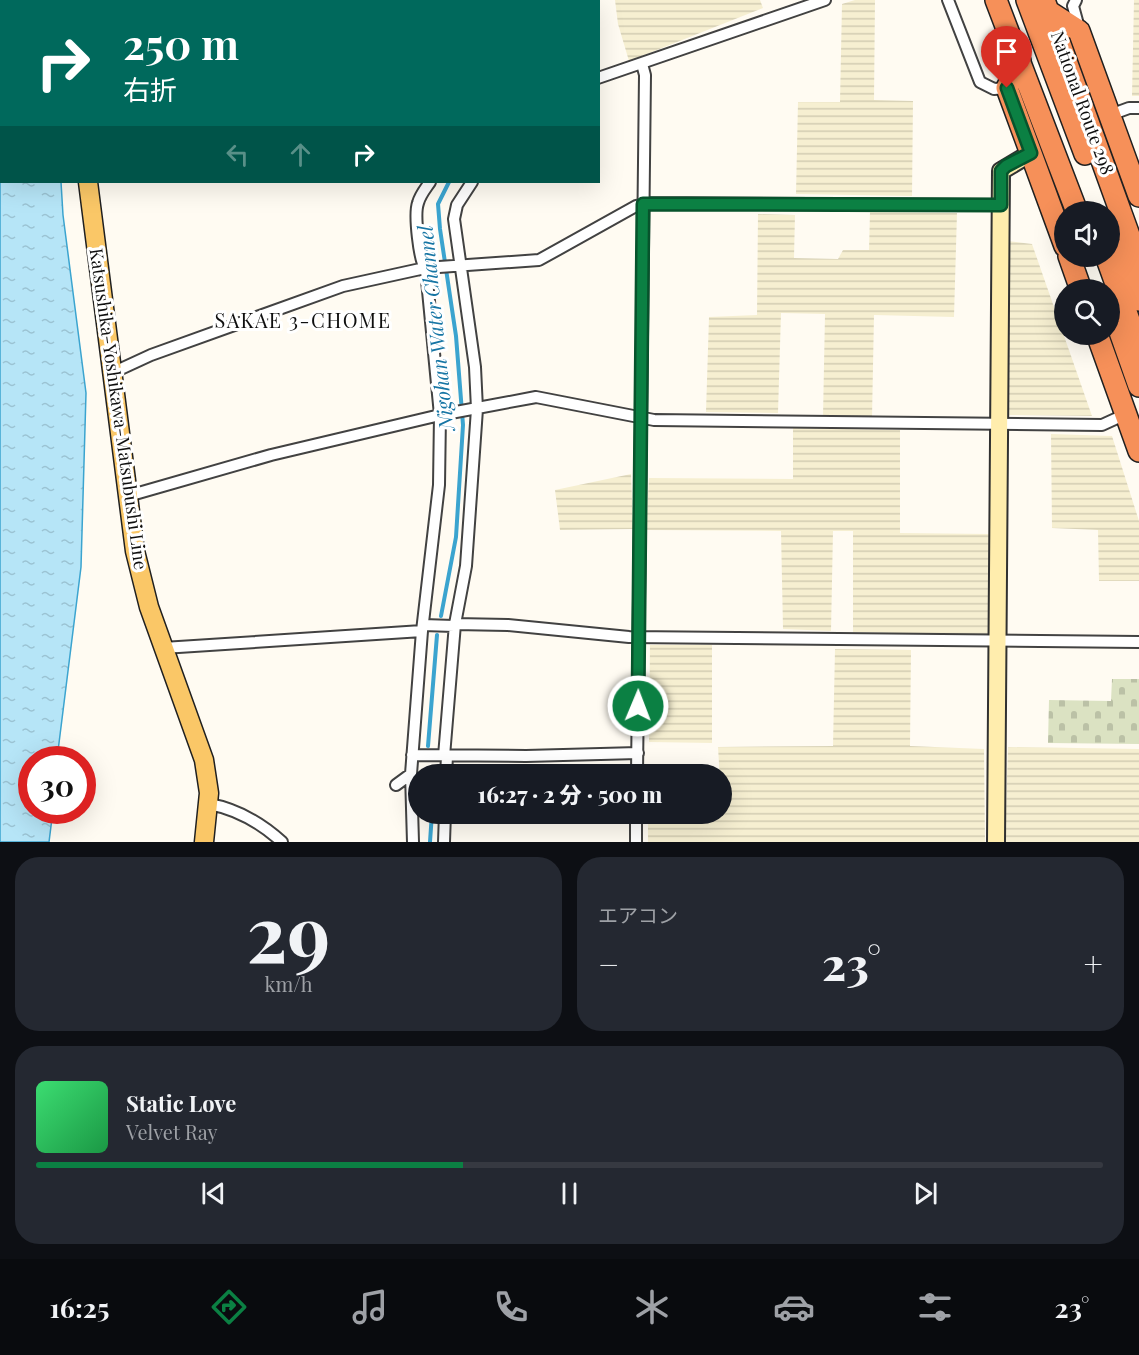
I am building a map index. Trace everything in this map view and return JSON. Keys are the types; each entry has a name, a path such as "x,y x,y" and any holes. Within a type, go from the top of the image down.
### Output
{"highway":[{"path":"996,0 1073,201"},
{"path":"1009,0 1086,201"},
{"path":"1027,0 1103,201"},
{"name":"National Route 298","path":"1046,5 1079,31 1139,196"},
{"name":"National Route 298","path":"1046,5 1139,263"},
{"path":"1020,61 1007,88 1054,216"},
{"path":"1120,248 1139,300"},
{"path":"1110,267 1139,348"},
{"path":"1120,332 1139,386"},
{"path":"1101,345 1139,451"}],"main road":[{"name":"Katsushika-Yoshikawa-Matsubushi Line","path":"88,183 128,496 143,585 163,648 204,760 208,804 204,842"}],"street":[{"path":"600,77 825,0"},
{"path":"948,0 980,82 994,89 1007,88"},
{"path":"1076,0 1073,6 1079,31"},
{"path":"637,764 645,75 642,64"},
{"path":"1110,114 1130,108 1139,108"},
{"path":"996,842 1001,171 1031,153"},
{"path":"412,764 422,628 435,533 440,416 417,212 417,203 429,183"},
{"path":"446,764 454,625 466,566 477,409 474,358 454,219 457,205 471,183"},
{"path":"112,373 151,355 343,286 425,268 539,260 643,204 1001,205"},
{"path":"128,496 271,455 440,416 536,397 641,418 1102,425 1126,414"},
{"path":"163,648 454,625 508,625 589,635 639,637 1139,642"},
{"path":"412,755 446,757 638,753"},
{"path":"396,785 408,776"},
{"path":"208,804 227,808 259,823 282,842"},
{"path":"412,824 413,842"},
{"path":"444,842 445,824"},
{"path":"636,824 636,842"}],"shaded area":[{"path":"615,0 760,0 763,8 629,61 618,24"},
{"path":"855,0 875,0 874,100 913,101 912,196 796,194 798,102 840,102 842,4"},
{"path":"1134,0 1139,0 1139,96 1132,96"},
{"path":"870,212 957,213 954,317 874,315 872,418 823,417 825,314 781,313 778,413 706,412 709,317 757,315 758,214 795,215 794,258 838,259 843,250 869,250"},
{"path":"1008,241 1032,244 1054,307 1054,345 1067,345 1092,416 1008,415"},
{"path":"793,428 900,430 900,533 990,534 990,635 853,632 853,531 833,531 831,631 783,629 781,531 646,530 649,478 793,479"},
{"path":"1051,434 1112,436 1139,521 1139,581 1099,581 1098,530 1052,528"},
{"path":"631,474 633,529 560,530 555,490"},
{"path":"650,645 712,645 712,743 649,742"},
{"path":"835,649 911,650 910,746 984,749 985,842 648,842 648,824 732,824 732,764 719,764 718,747 833,746"},
{"path":"1008,747 1139,749 1139,842 1005,842"}],"green space":[{"path":"1112,679 1139,679 1139,744 1048,743 1049,700 1111,701"}],"water":[{"path":"0,183 61,183 63,215 86,393 81,567 59,746 18,746 18,824 51,824 49,842 0,842"}],"waterway":[{"name":"Nigohan Water Channel","path":"441,616 456,537 463,425 456,336 438,204 448,183"},
{"name":"Nigohan Water Channel","path":"428,746 437,635"},
{"name":"Nigohan Water Channel","path":"430,842 431,824"}],"district":[{"name":"SAKAE 3-CHOME","path":"303,321"}],"route":[{"path":"638,706 643,204 648,202 1001,205 1001,171 1031,153 1007,88"}]}
